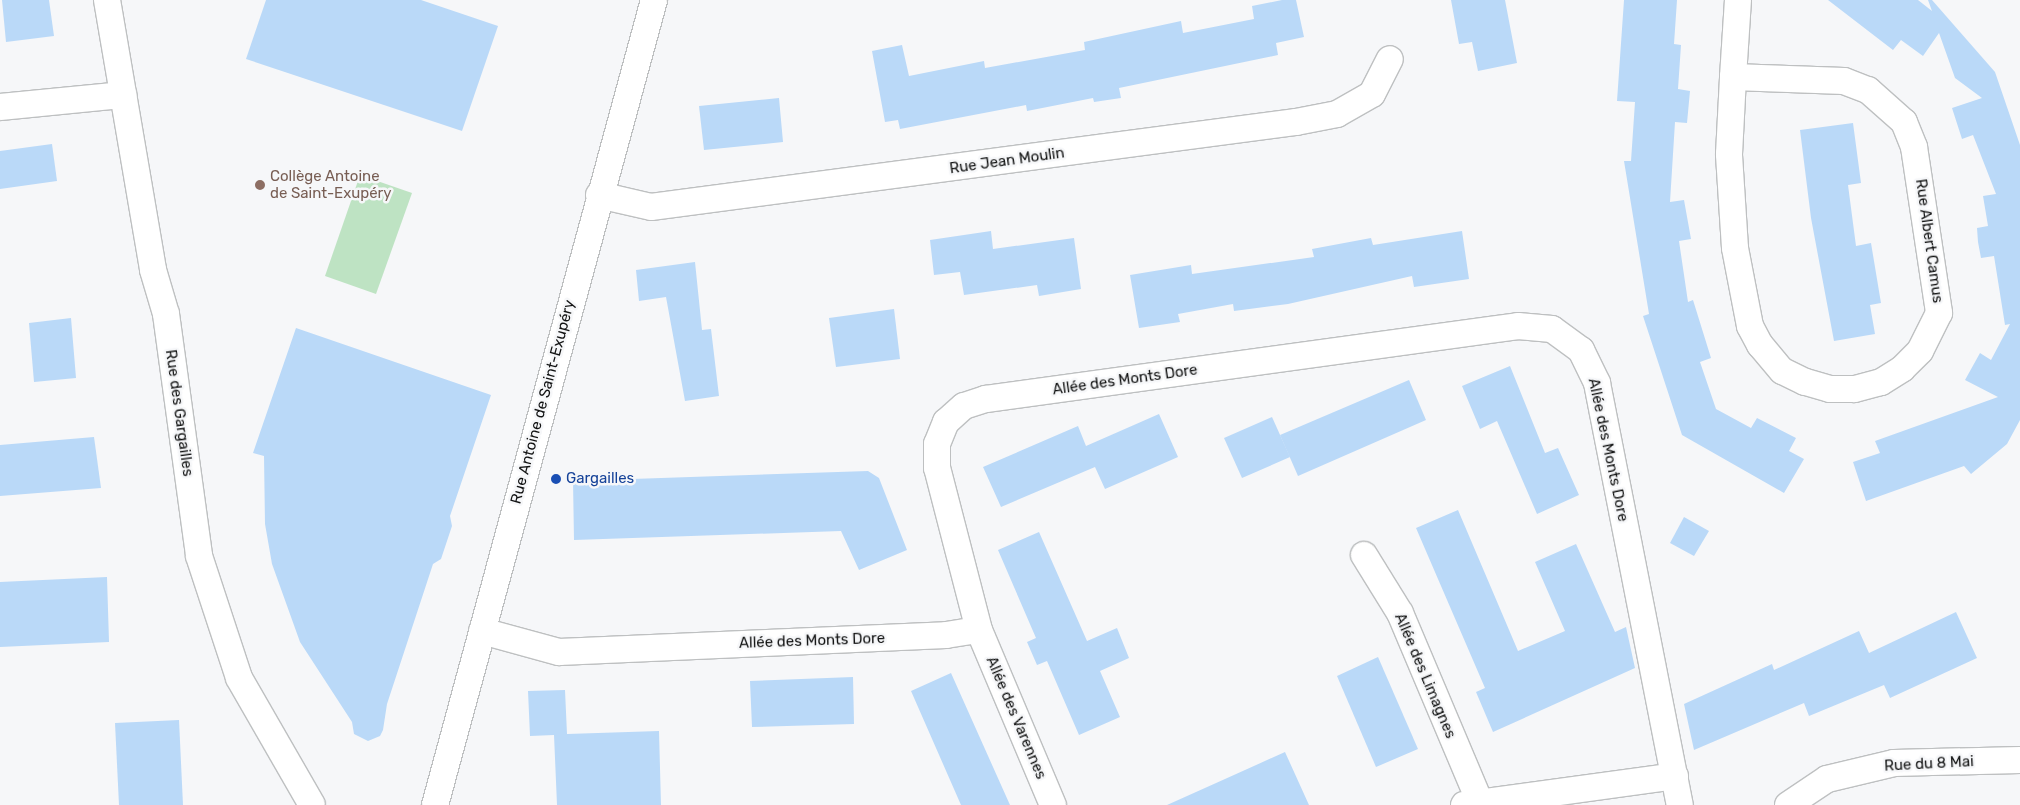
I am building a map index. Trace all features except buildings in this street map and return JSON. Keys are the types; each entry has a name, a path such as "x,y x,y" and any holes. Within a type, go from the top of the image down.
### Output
{"street":[{"name":"Rue des Gargailles","path":"108,0 153,270 166,314 199,556 239,678 312,805"},
{"name":"Rue Antoine de Saint-Exupéry","path":"435,805 598,195 654,0"},
{"name":"Rue Albert Camus","path":"1733,77 1844,81 1868,90 1904,122 1914,147 1940,313 1920,351 1902,369 1881,382 1854,389 1830,390 1805,382 1782,371 1760,345 1750,326 1735,248 1728,154 1733,77 1738,0"},
{"name":"Rue Jean Moulin","path":"598,195 651,207 1296,122 1337,114 1372,94 1390,59"},
{"path":"0,107 123,95"},
{"name":"Allée des Monts Dore","path":"482,631 559,652 979,630 937,468 937,444 946,422 964,406 986,399 1518,326 1552,329 1581,350 1596,383 1674,776"},
{"name":"Allée des Limagnes","path":"1364,555 1400,613 1472,803 1674,776"},
{"name":"Allée des Varennes","path":"979,630 1053,805"},
{"name":"Rue du 8 Mai","path":"1788,805 1827,779 1894,763 2020,760"},
{"path":"1674,776 1680,805"}],"green space":[{"path":"360,175 412,193 376,294 325,276"}],"place":[{"name":"Collège Antoine de Saint-Exupéry","path":"260,185"},
{"name":"Gargailles","path":"556,479"}]}
